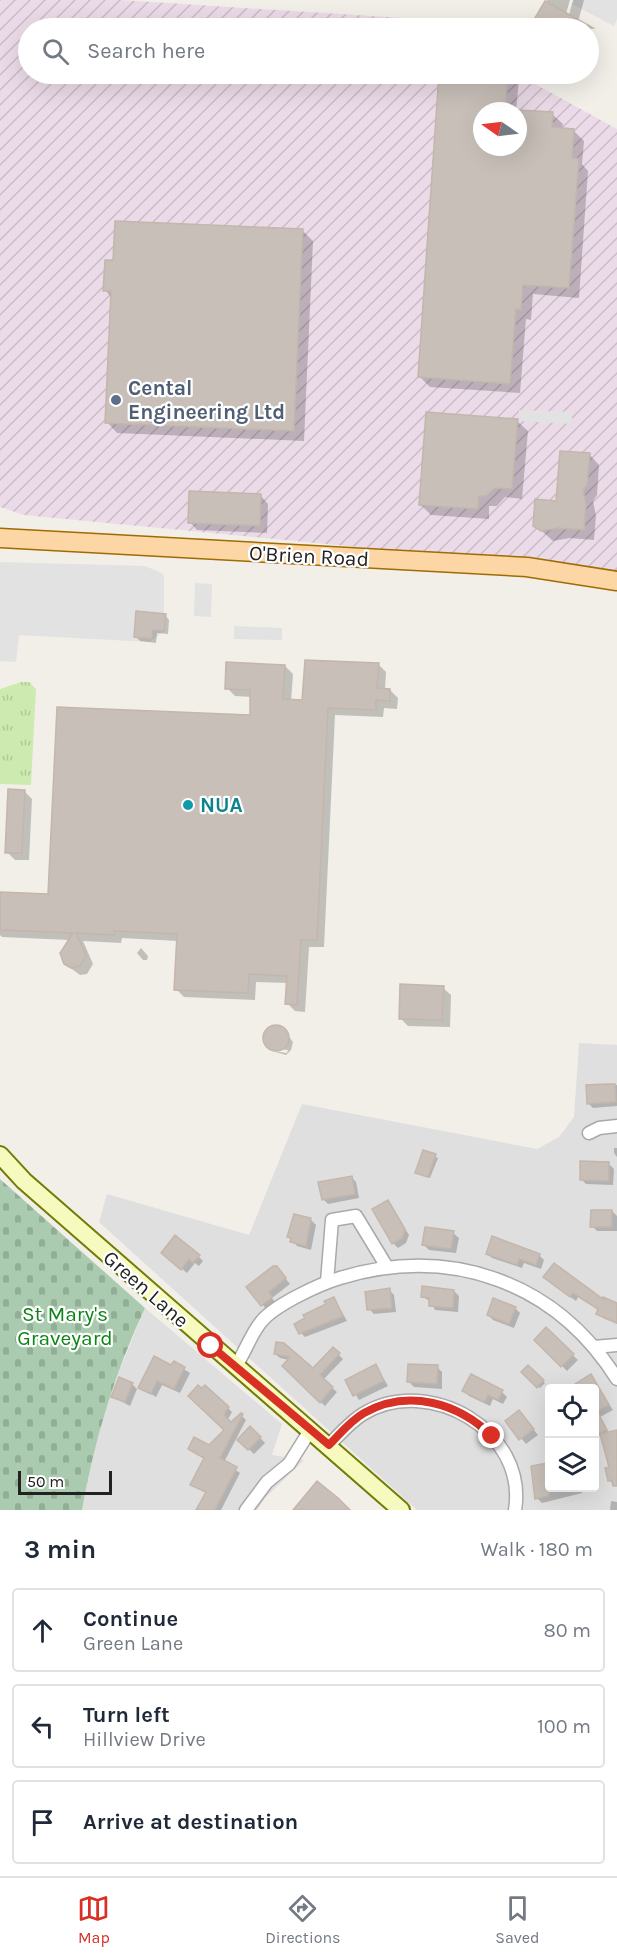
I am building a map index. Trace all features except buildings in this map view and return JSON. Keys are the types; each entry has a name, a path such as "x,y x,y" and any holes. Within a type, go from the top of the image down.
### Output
{"main road":[{"name":"O'Brien Road","path":"0,538 527,567 617,581"},
{"name":"Green Lane","path":"1,1155 24,1181 311,1429 401,1510"}],"street":[{"path":"589,1133 598,1128 617,1126"},
{"path":"327,1282 332,1220 356,1216 387,1267"},
{"path":"236,1365 261,1321 305,1292 327,1282 387,1267 442,1266 470,1271 517,1287 543,1302 594,1347 617,1379"},
{"path":"594,1347 617,1345"},
{"path":"329,1445 356,1419 379,1407 403,1401 445,1404 476,1421 502,1450 513,1470 517,1500 515,1510"},
{"path":"246,1510 267,1482 289,1464 311,1429"}],"shaded area":[{"path":"0,0 121,0 402,18 18,18 18,84 535,84 617,129 617,572 24,515 0,507"},
{"path":"574,0 617,0 617,19 614,26 572,4"},
{"path":"519,410 572,412 572,424 519,421"},
{"path":"0,562 145,566 157,571 164,575 164,631 150,642 19,635 16,662 0,661"},
{"path":"195,583 212,584 211,617 194,616"},
{"path":"234,626 282,628 282,640 234,639"},
{"path":"579,1043 617,1045 617,1510 417,1510 99,1222 107,1194 249,1235 302,1104 537,1149 559,1137 574,1117"},
{"path":"145,1308 282,1424 272,1455 304,1460 265,1498 257,1510 82,1510 90,1466 109,1396"}],"green space":[{"path":"21,682 29,682 36,689 31,785 0,784 0,689"},
{"name":"St Mary's Graveyard","path":"0,1179 145,1308 124,1357 107,1407 82,1510 0,1510"}],"place":[{"name":"Cental Engineering Ltd","path":"116,400"},
{"name":"NUA","path":"188,805"}],"route":[{"path":"211,1346 329,1445 363,1413 403,1401 445,1404 476,1421 492,1436"}]}
